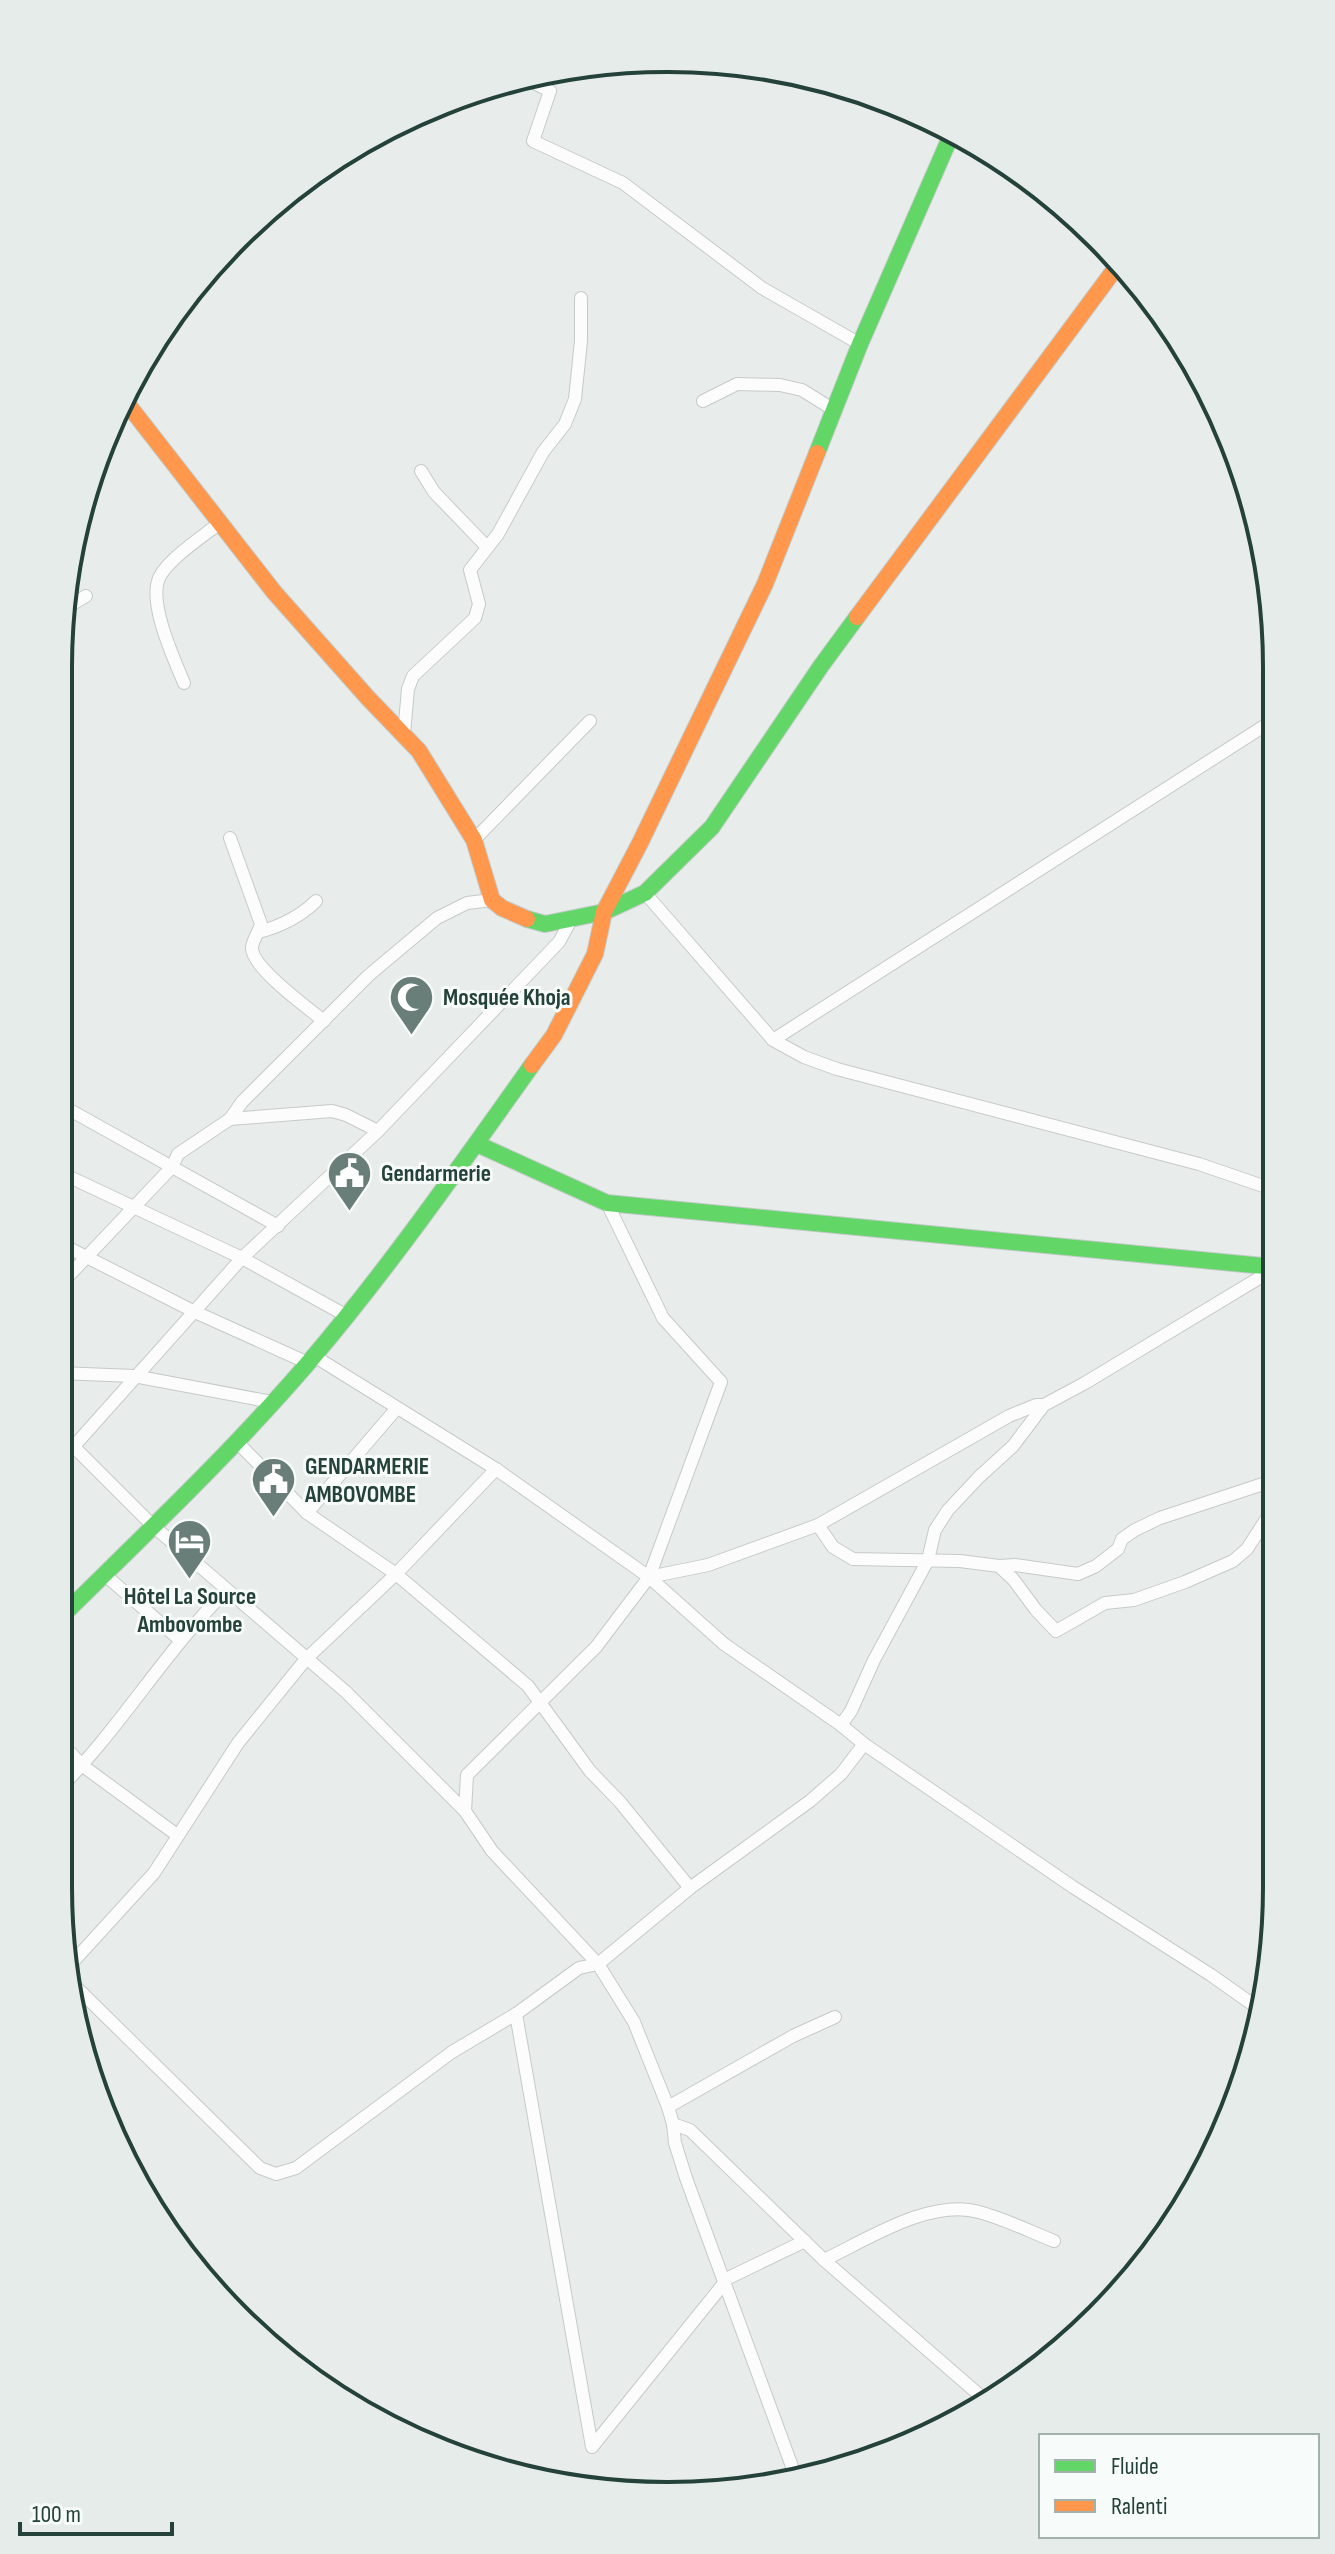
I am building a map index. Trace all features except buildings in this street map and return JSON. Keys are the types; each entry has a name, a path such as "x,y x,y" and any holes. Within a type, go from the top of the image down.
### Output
{"street":[{"path":"539,86 550,91 533,141 623,183 762,288 860,344"},
{"path":"72,1607 237,1442 311,1360 477,1144 554,1035 595,954 604,912 765,584 860,344 948,142"},
{"path":"72,1273 172,1167 178,1154 230,1119 242,1102 369,975 437,918 467,903 492,900 526,919 545,924 604,912 645,893 712,827 821,666 1113,272"},
{"path":"404,734 408,689 413,676 475,618 479,604 470,570 498,534 543,452 565,424 575,399 581,341 581,298"},
{"path":"703,401 737,384 780,385 802,390 834,410"},
{"path":"131,408 274,592 419,751 474,840 492,900"},
{"path":"421,471 434,492 487,547"},
{"path":"184,683 157,603 158,581 167,567 221,522"},
{"path":"76,602 86,596"},
{"path":"474,840 590,721"},
{"path":"773,1040 1263,727"},
{"path":"230,838 261,924 252,947 255,957 261,967 324,1021"},
{"path":"645,893 773,1040 804,1057 837,1069 1184,1160 1263,1186"},
{"path":"259,932 304,913 316,901"},
{"path":"571,920 559,942 378,1131 242,1258 74,1447 152,1525 346,1692 465,1811 492,1851 598,1964 634,2022 668,2107 686,2178 793,2469"},
{"path":"72,1111 278,1226"},
{"path":"230,1119 332,1111 378,1131"},
{"path":"477,1144 607,1203 1263,1267"},
{"path":"72,1178 242,1258 347,1316"},
{"path":"465,1811 467,1775 596,1647 649,1577 721,1382 663,1318 607,1203"},
{"path":"72,1250 195,1312 311,1360 496,1469 649,1577 724,1644 864,1744 1073,1887 1252,2004"},
{"path":"841,1725 928,1560 935,1530 948,1510 1013,1446 1044,1405 1263,1275"},
{"path":"72,1374 134,1376 272,1402"},
{"path":"649,1577 708,1565 818,1525 1009,1416 1044,1405"},
{"path":"307,1513 397,1408"},
{"path":"237,1442 307,1513 396,1574 528,1686 590,1771 620,1802 690,1888"},
{"path":"76,1958 147,1882 238,1743 306,1659 396,1574 496,1469"},
{"path":"818,1525 833,1547 853,1559 1015,1565 1078,1574 1107,1558 1118,1549 1122,1539 1135,1530 1160,1518 1263,1484"},
{"path":"999,1566 1056,1631 1105,1603 1134,1600 1233,1561 1247,1549 1263,1524"},
{"path":"105,1575 180,1640"},
{"path":"72,1777 180,1640 226,1591"},
{"path":"81,1992 260,2168 276,2174 296,2168 452,2052 516,2014 579,1968 598,1964 690,1888 810,1801 841,1774 864,1744"},
{"path":"72,1755 177,1835"},
{"path":"516,2014 592,2447 725,2281 805,2241"},
{"path":"668,2107 793,2036 835,2017"},
{"path":"673,2124 690,2130 824,2260 978,2394"},
{"path":"824,2260 922,2214 948,2208 978,2211 1054,2241"}],"traffic: fast":[{"path":"817,453 860,344 948,142"},
{"path":"527,919 545,924 604,912 645,893 712,827 857,617"},
{"path":"72,1606 218,1461 309,1362 396,1253 532,1065"},
{"path":"477,1144 607,1203 1263,1266"}],"traffic: slow":[{"path":"857,617 1113,272"},
{"path":"131,409 274,592 419,751 474,840 492,900 527,919"},
{"path":"532,1065 554,1035 595,954 604,912 765,584 817,453"}],"place":[{"name":"Mosquée Khoja","path":"412,1036"},
{"name":"Gendarmerie","path":"350,1212"},
{"name":"GENDARMERIE AMBOVOMBE","path":"274,1519"},
{"name":"Hôtel La Source Ambovombe","path":"190,1581"}]}
